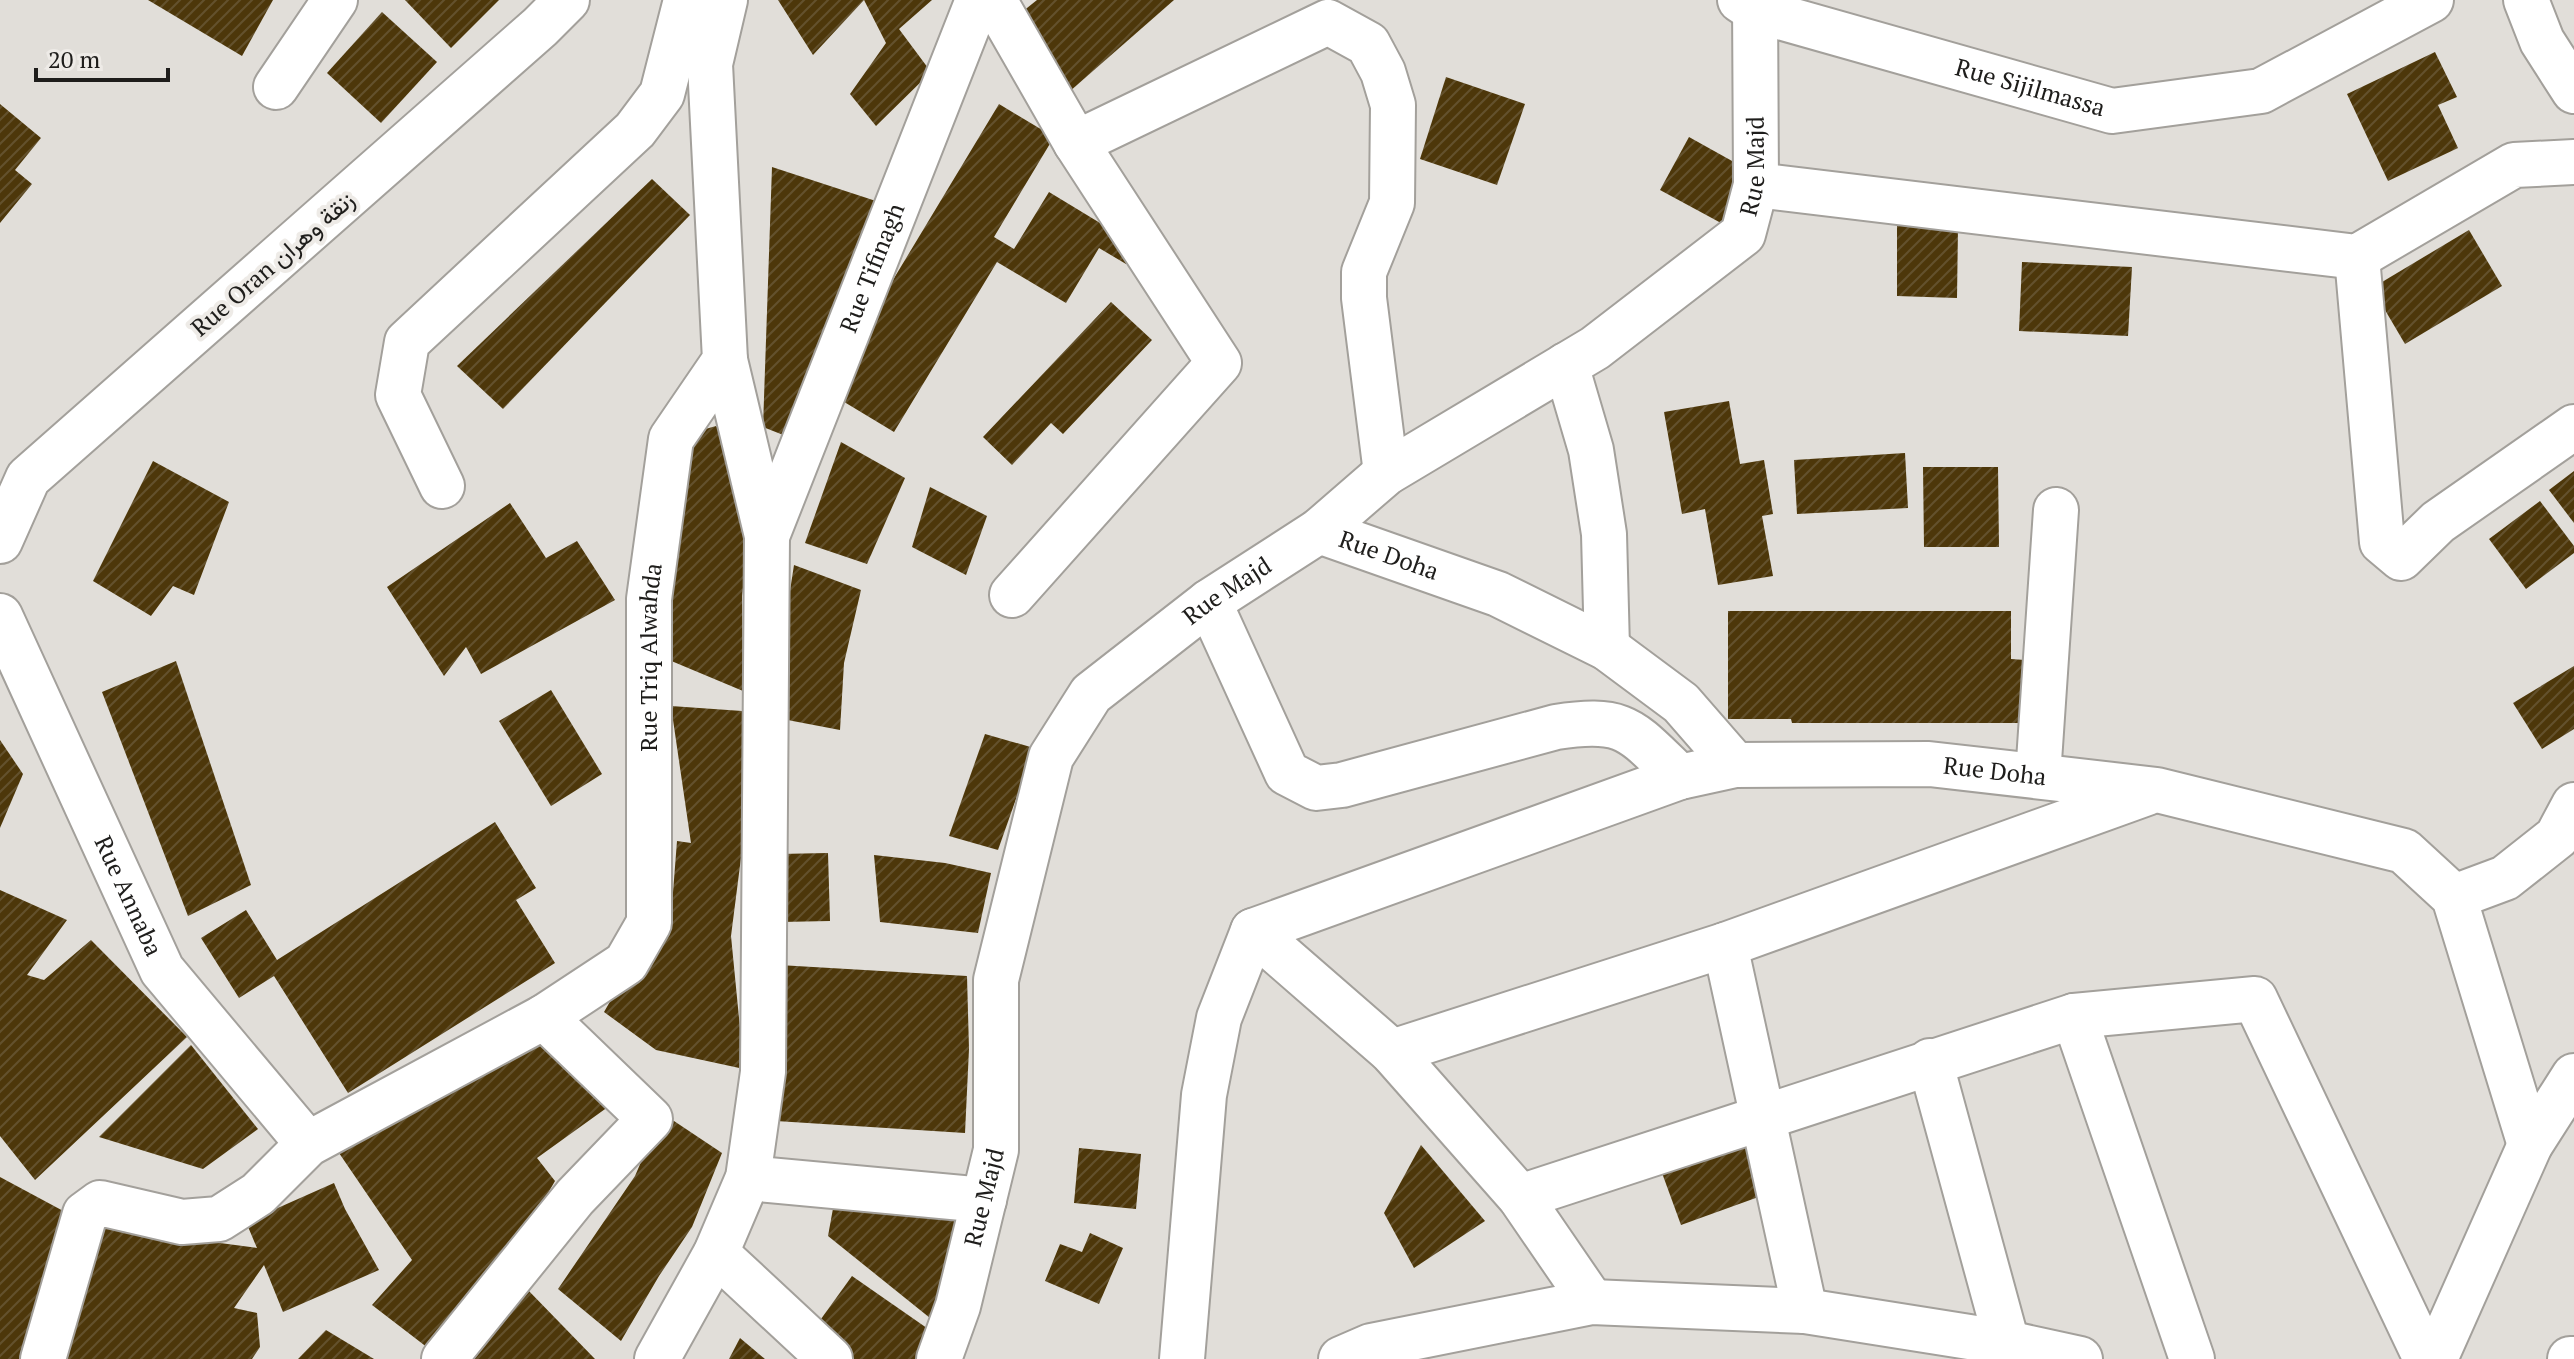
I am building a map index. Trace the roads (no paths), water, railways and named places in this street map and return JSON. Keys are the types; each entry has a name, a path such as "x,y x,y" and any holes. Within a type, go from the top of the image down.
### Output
{"street":[{"path":"276,87 335,0"},
{"name":"Rue Oran زنقة وهران","path":"0,541 28,478 529,38 567,0"},
{"path":"442,486 398,395 407,342 635,130 662,94 686,0"},
{"path":"657,1359 716,1253 748,1178 763,1072 767,536 725,360 710,64 725,0"},
{"name":"Rue Tifinagh","path":"767,536 978,0"},
{"path":"994,0 1076,143 1219,363 1012,595"},
{"name":"Rue Sijilmassa","path":"1750,3 2112,111 2261,91 2431,0"},
{"path":"2526,0 2542,41 2574,91"},
{"name":"Rue Majd","path":"939,1359 958,1306 996,1150 996,980 1051,757 1091,694 1209,602 1319,531 1386,473 1595,348 1743,234 1756,185 1750,3"},
{"path":"1076,143 1328,11 1368,44 1383,72 1393,105 1392,203 1364,272 1364,298 1386,473"},
{"path":"1756,185 2357,257 2514,165 2574,162"},
{"path":"2357,257 2382,542 2401,558 2438,522 2574,427"},
{"name":"Rue Triq Alwahda","path":"43,1359 85,1214 100,1203 182,1222 219,1219 258,1194 308,1144 544,1017 626,963 649,923 649,599 671,439 725,360"},
{"path":"1566,365 1591,450 1604,534 1607,648"},
{"path":"2038,776 2056,510"},
{"name":"Rue Doha","path":"1319,531 1498,594 1607,648 1681,703 1735,765 1929,764 2157,790 2404,851 2454,897"},
{"path":"1209,602 1287,773 1316,788 1342,785 1556,727 1586,722 1604,722 1629,730 1680,777"},
{"name":"Rue Annaba","path":"0,616 162,970 308,1144"},
{"path":"1182,1359 1204,1095 1219,1018 1253,931 1680,777 1735,765"},
{"path":"1392,1052 1725,945 2157,790"},
{"path":"2530,1145 2454,897 2505,878 2557,837 2574,805"},
{"path":"1253,931 1392,1052 1520,1197 1592,1302"},
{"path":"1725,945 1805,1311"},
{"path":"1520,1197 2074,1016 2255,999 2426,1359"},
{"path":"2074,1016 2192,1359"},
{"path":"444,1359 575,1197 650,1119 544,1017"},
{"path":"1930,1061 2007,1343"},
{"path":"2435,1359 2530,1145 2574,1076"},
{"path":"748,1178 984,1200"},
{"path":"716,1253 830,1359"},
{"path":"1341,1359 1371,1346 1592,1302 1805,1311 1913,1344 2007,1343 2080,1359"}]}
